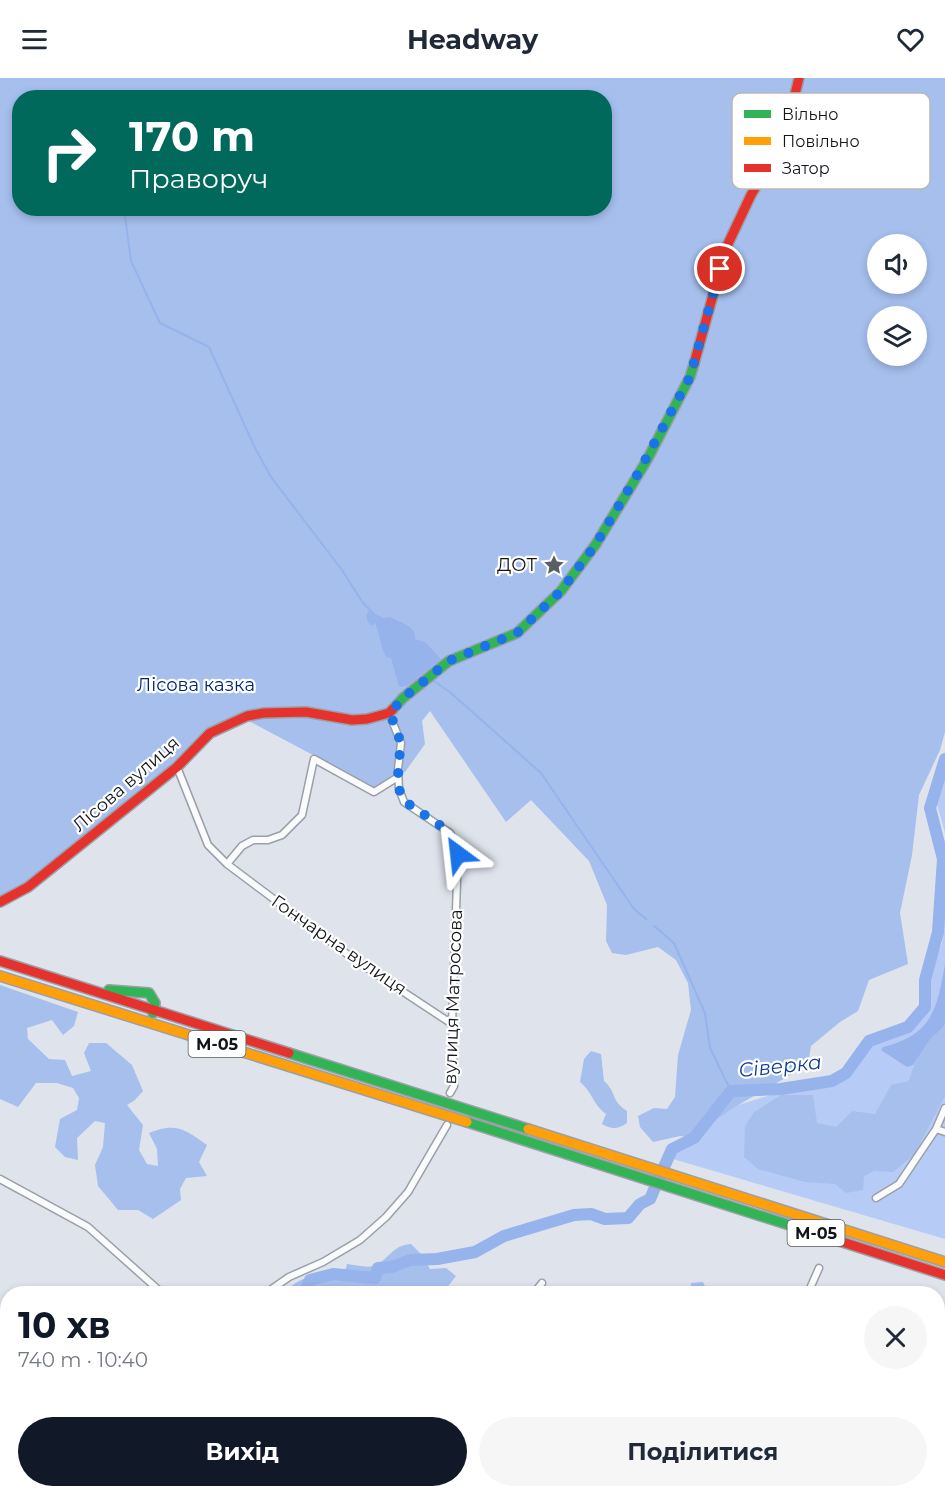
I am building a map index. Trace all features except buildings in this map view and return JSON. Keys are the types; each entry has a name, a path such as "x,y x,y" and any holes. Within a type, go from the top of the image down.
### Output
{"main road":[{"path":"795,93 799,78"},
{"path":"390,713 403,698 449,661 517,633 561,591 596,544 646,460 690,377 726,248 755,189"},
{"name":"Лісова вулиця","path":"0,902 28,887 177,767 183,758 210,733 252,715 264,713 306,712 352,720 390,713"},
{"name":"М-05","path":"1,961 945,1262"},
{"name":"М-05","path":"0,976 633,1174 945,1275"},
{"path":"91,989 149,993 155,1003 155,1009 148,1016 96,1007"}],"street":[{"name":"вулиця Матросова","path":"390,713 401,743 398,777 399,789 404,801 450,832 458,854 452,1024 454,1086 450,1093"},
{"path":"227,864 242,846 253,840 268,840 282,835 302,815 314,759 374,792 398,777"},
{"name":"Гончарна вулиця","path":"177,767 208,845 227,864 355,960 452,1024"},
{"path":"876,1198 899,1184 936,1129 945,1108"},
{"path":"276,1286 360,1240 386,1217 408,1192 447,1125"},
{"path":"936,1129 945,1132"},
{"path":"0,1179 88,1227 154,1286"},
{"path":"811,1286 819,1268"}],"shaded area":[{"path":"368,611 407,625 414,631 415,639 425,642 441,659 407,686 399,687 391,658 386,657 384,653 375,623 372,626 367,620"},
{"path":"945,778 945,833 937,804"},
{"path":"945,916 945,1239 673,1159 672,1149 738,1105 771,1095 827,1086 847,1077 872,1045 911,1030 929,1011 931,972 942,943"},
{"path":"945,964 945,1022 943,1027 930,1039 913,1065 907,1067 881,1050 883,1047 913,1035 930,1018 939,994"}],"green space":[{"name":"Лісова казка","path":"0,78 945,78 945,732 940,750 919,795 912,855 900,913 908,964 869,980 858,1011 840,1022 811,1046 808,1065 738,1105 691,1137 680,1136 653,1142 640,1127 638,1116 654,1108 667,1109 675,1097 678,1055 691,1010 688,983 676,960 658,947 626,955 612,953 606,941 607,905 589,861 531,800 506,822 430,711 422,721 425,744 405,772 377,789 247,720 231,721 26,884 0,897"},
{"path":"0,985 78,1012 74,1026 63,1035 52,1020 27,1028 28,1039 49,1059 65,1060 72,1076 91,1071 84,1053 89,1043 106,1043 132,1065 143,1091 127,1105 143,1125 139,1150 147,1164 158,1166 157,1149 149,1133 166,1128 180,1129 207,1145 199,1162 207,1176 186,1178 180,1189 181,1200 153,1219 138,1210 118,1210 98,1186 95,1165 103,1147 105,1123 95,1121 77,1138 78,1160 65,1157 55,1147 60,1119 77,1110 79,1098 73,1088 57,1083 36,1083 18,1107 0,1099"},
{"path":"945,1022 945,1096 914,1155 893,1172 874,1171 864,1176 863,1190 846,1193 835,1184 805,1182 758,1169 744,1157 745,1126 754,1112 781,1095 813,1095 817,1123 836,1127 852,1111 875,1114 891,1085 909,1081 922,1050"},
{"path":"591,1051 601,1054 604,1081 618,1103 627,1111 627,1123 621,1127 612,1128 602,1124 606,1114 580,1082 584,1059"},
{"path":"411,1244 422,1255 430,1269 446,1268 456,1276 448,1286 292,1286 304,1279 321,1274 345,1271 347,1264 373,1266 404,1245"},
{"path":"703,1282 705,1286 691,1286 691,1283"}],"waterway":[{"path":"125,216 131,261 160,323 209,347 255,448 271,477 342,570 363,603 374,614"},
{"path":"434,681 451,693 541,773 634,909 646,919"},
{"name":"Сіверка","path":"307,1286 310,1280 333,1274 375,1278 378,1268 392,1267 410,1260 437,1259 475,1252 504,1236 574,1215 591,1214 605,1219 628,1218 640,1204 650,1199 672,1149 694,1138 731,1091 781,1089 832,1081 846,1073 869,1041 908,1027 925,1007 925,980 938,932 943,859 930,808 945,759"},
{"path":"654,926 674,943 705,1013 710,1048 731,1091"}],"traffic: fast":[{"path":"393,709 403,698 449,661 517,633 561,591 596,544 647,460 690,377 694,364"},
{"path":"109,990 149,993 155,1003 153,1013"},
{"path":"289,1053 528,1129"},
{"path":"467,1122 833,1239"}],"traffic: slow":[{"path":"0,976 467,1122"},
{"path":"528,1129 945,1262"}],"traffic: jam":[{"path":"795,93 799,78"},
{"path":"694,364 726,248 755,189"},
{"path":"0,902 28,887 177,767 210,733 247,716 264,713 306,712 352,720 367,719 389,713 393,709"},
{"path":"0,961 289,1053"},
{"path":"833,1239 945,1275"}],"place":[{"name":"ДОТ","path":"554,565"}],"route":[{"path":"458,854 450,832 404,801 399,789 398,769 401,743 390,713 403,698 449,661 517,633 561,591 596,544 646,460 690,377 720,269"}]}
